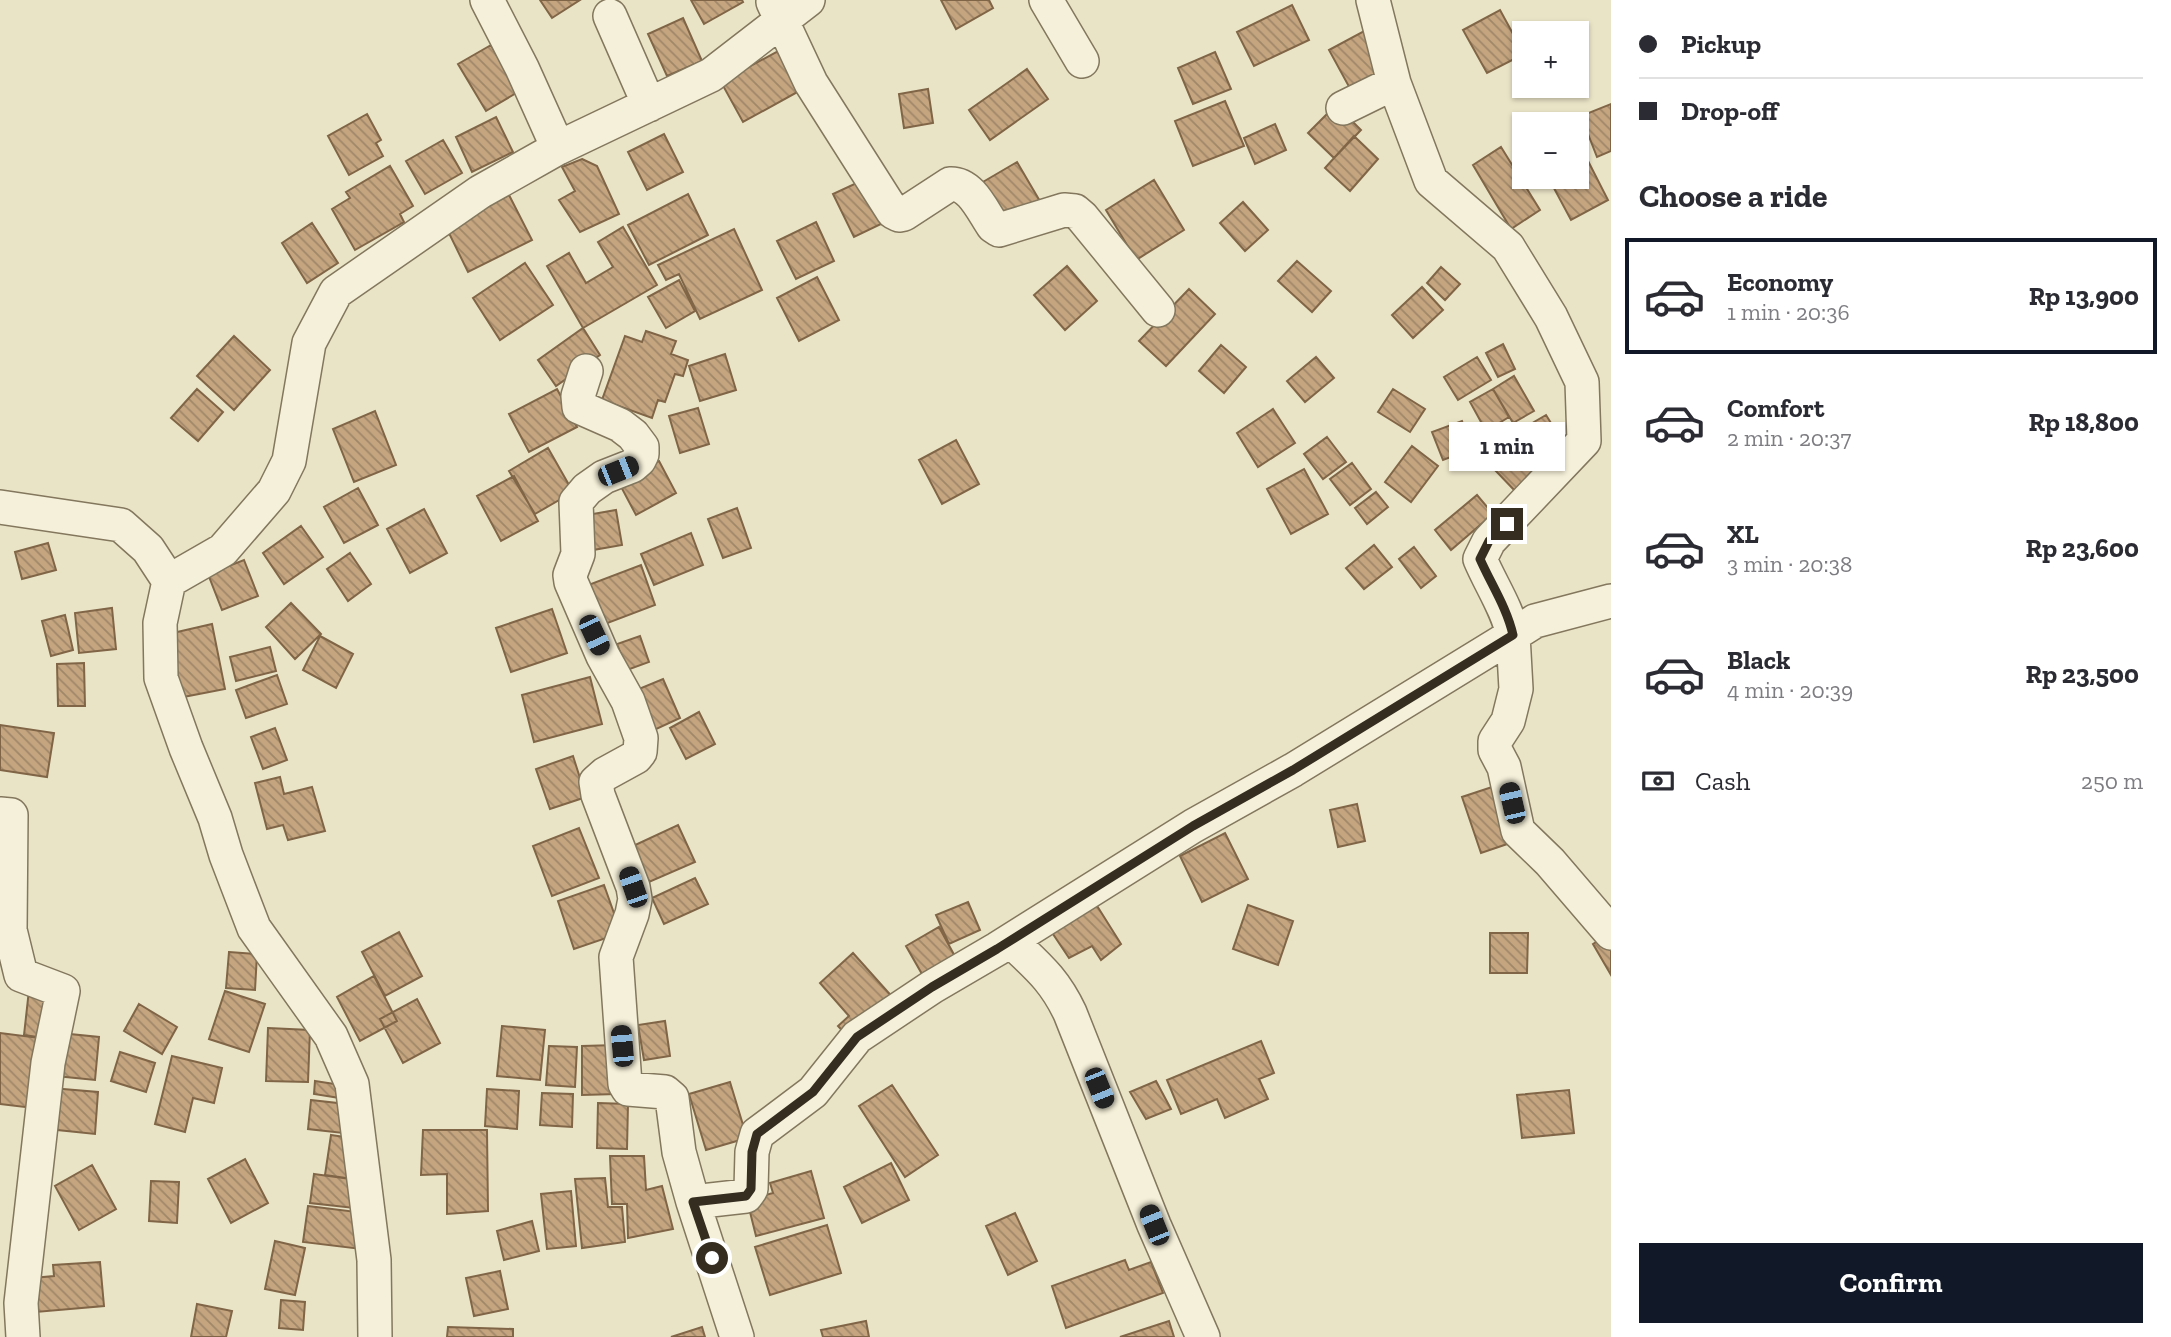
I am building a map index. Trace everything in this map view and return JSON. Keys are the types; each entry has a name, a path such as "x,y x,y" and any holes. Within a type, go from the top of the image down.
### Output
{"street":[{"path":"487,0 522,68 558,148"},
{"path":"169,581 223,550 275,491 289,461 309,343 336,292 480,192 558,148 711,75 776,11 808,0"},
{"path":"1046,0 1082,61"},
{"path":"1373,0 1394,83 1431,181 1508,247 1551,317 1582,383 1584,441 1489,541 1480,559 1508,614 1513,635 1516,689 1508,721 1495,741 1494,750 1504,767 1518,831 1550,862 1611,933"},
{"path":"776,11 811,83 893,212 904,214 950,184 956,183 966,186 993,226 999,230 1064,210 1075,211 1158,310"},
{"path":"610,16 649,104"},
{"path":"1343,108 1394,83"},
{"path":"586,371 578,396 579,407 620,425 633,435 642,447 639,460 632,466 604,477 587,489 576,502 578,554 570,575 575,594 628,701 641,738 640,752 636,757 596,782 598,795 633,887 635,899 616,957 625,1084 628,1089 665,1092 672,1098 679,1152 737,1337"},
{"path":"0,507 121,525 148,549 169,581 160,623 161,678 186,748 215,818 254,928 331,1036 352,1084 374,1260 375,1337"},
{"path":"693,1202 746,1196 750,1193 752,1152 757,1134 813,1092 857,1037 932,987 1193,826 1293,770 1535,621 1611,601"},
{"path":"0,814 11,815 10,930 21,975 63,991 48,1063 22,1289 23,1337"},
{"path":"1011,940 1047,975 1060,992 1154,1225 1203,1337"}],"building":[{"path":"540,0 580,0 552,18"},
{"path":"691,0 742,0 743,2 704,24"},
{"path":"941,0 989,0 993,8 956,29"},
{"path":"1292,5 1309,40 1254,66 1237,32"},
{"path":"1500,10 1512,32 1512,60 1487,73 1463,30"},
{"path":"683,18 702,61 667,76 648,34"},
{"path":"1366,30 1390,74 1353,94 1329,50"},
{"path":"491,45 518,92 486,111 458,64"},
{"path":"780,50 801,90 743,122 721,82"},
{"path":"1215,52 1231,89 1193,104 1178,68"},
{"path":"1027,69 1048,99 990,140 969,110"},
{"path":"928,89 933,123 904,128 899,94"},
{"path":"1225,101 1244,146 1193,166 1175,121"},
{"path":"1611,104 1611,151 1597,157 1589,136 1589,113"},
{"path":"1336,105 1361,130 1334,158 1308,133"},
{"path":"367,114 381,140 376,143 383,156 349,175 328,136"},
{"path":"496,117 513,152 472,172 456,137"},
{"path":"1275,124 1286,150 1255,164 1244,138"},
{"path":"664,134 683,172 647,190 628,152"},
{"path":"1354,136 1378,159 1350,191 1325,168"},
{"path":"443,140 462,173 425,194 406,161"},
{"path":"1501,147 1512,165 1512,189 1527,189 1540,210 1511,229 1473,165"},
{"path":"582,159 597,166 619,214 580,232 559,200 575,191 562,167"},
{"path":"1017,162 1041,203 1000,228 976,186"},
{"path":"1589,163 1608,200 1571,220 1554,189 1589,189"},
{"path":"390,166 413,206 400,214 404,222 355,250 332,209 350,198 346,192"},
{"path":"863,180 883,223 854,237 833,194"},
{"path":"1154,180 1184,230 1136,260 1106,210"},
{"path":"688,194 708,235 649,265 628,225"},
{"path":"509,195 532,240 468,272 446,227"},
{"path":"1243,202 1268,230 1245,251 1220,223"},
{"path":"816,222 834,261 796,279 777,241"},
{"path":"312,223 338,263 307,283 282,243"},
{"path":"623,227 657,285 583,328 547,266 569,253 586,283 613,267 598,242"},
{"path":"734,229 762,290 700,319 679,274 666,280 658,265"},
{"path":"1297,261 1331,291 1312,312 1278,281"},
{"path":"525,263 553,305 500,340 473,298"},
{"path":"1067,266 1097,301 1065,330 1034,295"},
{"path":"1441,267 1460,284 1445,300 1427,283"},
{"path":"817,277 839,320 799,341 777,298"},
{"path":"679,280 695,311 666,328 648,297"},
{"path":"1422,287 1443,310 1413,338 1392,315"},
{"path":"1189,289 1215,314 1166,366 1139,341"},
{"path":"583,328 600,355 556,386 538,360"},
{"path":"646,331 676,341 671,354 688,360 683,376 675,374 665,402 658,400 652,418 602,400 625,336 642,342"},
{"path":"234,336 270,370 234,410 197,376"},
{"path":"1503,344 1515,369 1498,377 1486,353"},
{"path":"1221,345 1246,367 1224,393 1199,371"},
{"path":"725,354 736,390 700,401 689,366"},
{"path":"1316,357 1334,378 1305,402 1287,381"},
{"path":"1477,357 1491,380 1458,400 1444,377"},
{"path":"1514,376 1534,411 1513,423 1493,389"},
{"path":"197,389 223,412 198,441 171,418"},
{"path":"557,389 577,427 529,452 509,414"},
{"path":"1393,389 1425,409 1410,432 1378,412"},
{"path":"1493,389 1509,417 1486,431 1470,402"},
{"path":"698,408 709,444 680,453 669,416"},
{"path":"1273,409 1295,443 1258,467 1237,433"},
{"path":"375,411 396,465 354,482 333,429"},
{"path":"1546,415 1564,444 1539,459 1522,429"},
{"path":"1462,421 1472,449 1443,460 1432,432"},
{"path":"1327,437 1346,462 1323,479 1304,454"},
{"path":"956,440 979,484 942,504 919,460"},
{"path":"1412,446 1438,466 1411,502 1385,482"},
{"path":"548,448 573,492 535,514 509,471"},
{"path":"1514,450 1537,474 1517,493 1494,469"},
{"path":"659,461 676,493 636,515 618,481"},
{"path":"1352,463 1371,489 1350,505 1330,479"},
{"path":"1304,469 1328,514 1291,534 1267,489"},
{"path":"514,476 538,521 501,541 477,496"},
{"path":"358,488 378,525 344,543 324,507"},
{"path":"1376,492 1388,507 1367,524 1355,508"},
{"path":"1477,495 1493,514 1451,550 1435,530"},
{"path":"737,508 751,548 723,558 708,519"},
{"path":"424,509 447,553 410,573 387,529"},
{"path":"616,510 622,545 593,550 587,515"},
{"path":"301,526 323,557 284,584 263,553"},
{"path":"691,533 703,565 654,585 641,554"},
{"path":"48,543 56,570 22,579 15,552"},
{"path":"1374,545 1392,567 1364,589 1346,568"},
{"path":"1414,547 1436,576 1421,588 1399,559"},
{"path":"350,553 371,584 348,601 327,569"},
{"path":"244,560 258,596 222,610 208,574"},
{"path":"641,565 655,605 597,627 583,587"},
{"path":"291,603 321,634 295,659 266,627"},
{"path":"112,608 116,649 79,653 75,613"},
{"path":"552,609 567,653 511,672 496,628"},
{"path":"65,615 73,650 51,656 42,621"},
{"path":"212,624 225,689 178,698 164,635"},
{"path":"320,636 353,654 336,688 303,670"},
{"path":"640,636 649,662 627,670 617,644"},
{"path":"270,647 276,671 236,681 230,657"},
{"path":"84,663 85,706 58,706 57,664"},
{"path":"277,675 287,704 246,718 236,690"},
{"path":"590,677 602,724 534,742 522,695"},
{"path":"663,679 680,718 652,731 634,691"},
{"path":"699,712 715,744 686,759 670,728"},
{"path":"0,725 54,733 47,777 0,770"},
{"path":"275,728 287,760 263,769 251,737"},
{"path":"573,756 586,797 550,809 536,769"},
{"path":"280,777 284,794 312,787 325,831 288,840 283,825 267,829 255,783"},
{"path":"1498,785 1516,841 1481,853 1462,797"},
{"path":"1357,804 1365,841 1338,847 1330,810"},
{"path":"678,825 695,862 649,882 633,846"},
{"path":"579,828 599,878 552,896 533,846"},
{"path":"1225,833 1248,879 1202,902 1180,856"},
{"path":"695,878 708,904 664,924 652,898"},
{"path":"604,885 621,933 574,949 558,901"},
{"path":"1094,901 1121,944 1101,960 1092,946 1069,958 1049,928"},
{"path":"968,902 980,930 949,944 936,915"},
{"path":"1248,905 1293,921 1278,965 1233,949"},
{"path":"939,927 958,962 926,981 906,946"},
{"path":"399,932 422,976 385,996 362,952"},
{"path":"1490,933 1528,933 1527,973 1490,973"},
{"path":"1610,933 1611,935 1611,975 1593,944"},
{"path":"229,952 257,954 255,990 226,988"},
{"path":"853,953 895,1000 851,1040 838,1026 849,1016 820,983"},
{"path":"374,976 397,1021 360,1041 337,997"},
{"path":"29,990 57,994 51,1039 24,1035"},
{"path":"225,991 265,1004 249,1052 209,1039"},
{"path":"417,999 440,1043 403,1063 380,1019"},
{"path":"139,1004 177,1027 162,1054 124,1031"},
{"path":"665,1021 670,1056 644,1060 638,1025"},
{"path":"502,1026 545,1030 540,1080 497,1076"},
{"path":"268,1028 310,1030 308,1082 266,1081"},
{"path":"0,1033 40,1038 33,1108 0,1104"},
{"path":"60,1033 99,1037 95,1080 56,1076"},
{"path":"1261,1041 1274,1073 1259,1079 1268,1099 1225,1118 1217,1099 1181,1114 1167,1080"},
{"path":"617,1045 617,1094 582,1095 582,1046"},
{"path":"549,1046 577,1047 575,1087 546,1085"},
{"path":"120,1052 155,1063 146,1092 111,1081"},
{"path":"172,1056 222,1068 214,1103 193,1098 185,1132 155,1124"},
{"path":"315,1081 348,1086 346,1099 314,1094"},
{"path":"1156,1081 1171,1109 1146,1119 1130,1092"},
{"path":"730,1082 747,1138 706,1150 689,1094"},
{"path":"892,1085 938,1155 905,1177 859,1106"},
{"path":"51,1088 98,1092 95,1134 48,1129"},
{"path":"487,1089 519,1091 517,1129 485,1126"},
{"path":"1569,1090 1574,1133 1522,1138 1517,1095"},
{"path":"542,1093 573,1094 572,1127 540,1125"},
{"path":"311,1100 346,1104 343,1133 308,1129"},
{"path":"598,1103 628,1104 627,1149 597,1148"},
{"path":"423,1130 487,1130 488,1211 447,1214 447,1174 421,1175"},
{"path":"331,1135 359,1139 353,1179 325,1175"},
{"path":"610,1156 644,1156 646,1190 662,1186 673,1229 628,1238 627,1204 612,1204"},
{"path":"245,1159 268,1203 231,1223 208,1179"},
{"path":"891,1163 909,1200 862,1223 844,1187"},
{"path":"92,1165 116,1209 79,1230 55,1186"},
{"path":"811,1171 824,1218 756,1236 747,1200 773,1193 770,1183"},
{"path":"314,1174 358,1180 354,1208 310,1203"},
{"path":"605,1178 608,1207 622,1207 625,1242 582,1248 575,1179"},
{"path":"151,1181 179,1182 177,1223 149,1221"},
{"path":"571,1191 576,1246 547,1249 541,1194"},
{"path":"308,1206 365,1213 361,1249 303,1242"},
{"path":"1015,1213 1037,1261 1008,1275 986,1226"},
{"path":"532,1221 539,1251 504,1260 497,1231"},
{"path":"827,1225 841,1273 770,1295 755,1247"},
{"path":"275,1241 305,1248 295,1295 265,1289"},
{"path":"1125,1260 1129,1270 1151,1262 1163,1293 1066,1328 1052,1286"},
{"path":"100,1262 104,1306 36,1312 33,1278 54,1276 53,1265"},
{"path":"500,1271 508,1309 474,1316 466,1278"},
{"path":"281,1300 305,1302 303,1330 279,1328"},
{"path":"197,1304 232,1311 226,1337 191,1337"},
{"path":"866,1321 869,1337 823,1337 821,1330"},
{"path":"1169,1321 1174,1337 1120,1337"},
{"path":"448,1327 513,1329 513,1337 447,1337"},
{"path":"702,1327 705,1337 671,1337"}],"route":[{"path":"712,1258 693,1202 746,1196 750,1193 753,1142 757,1134 813,1092 857,1037 932,987 1193,826 1293,770 1513,635 1508,614 1480,559 1489,541 1507,524"}]}
